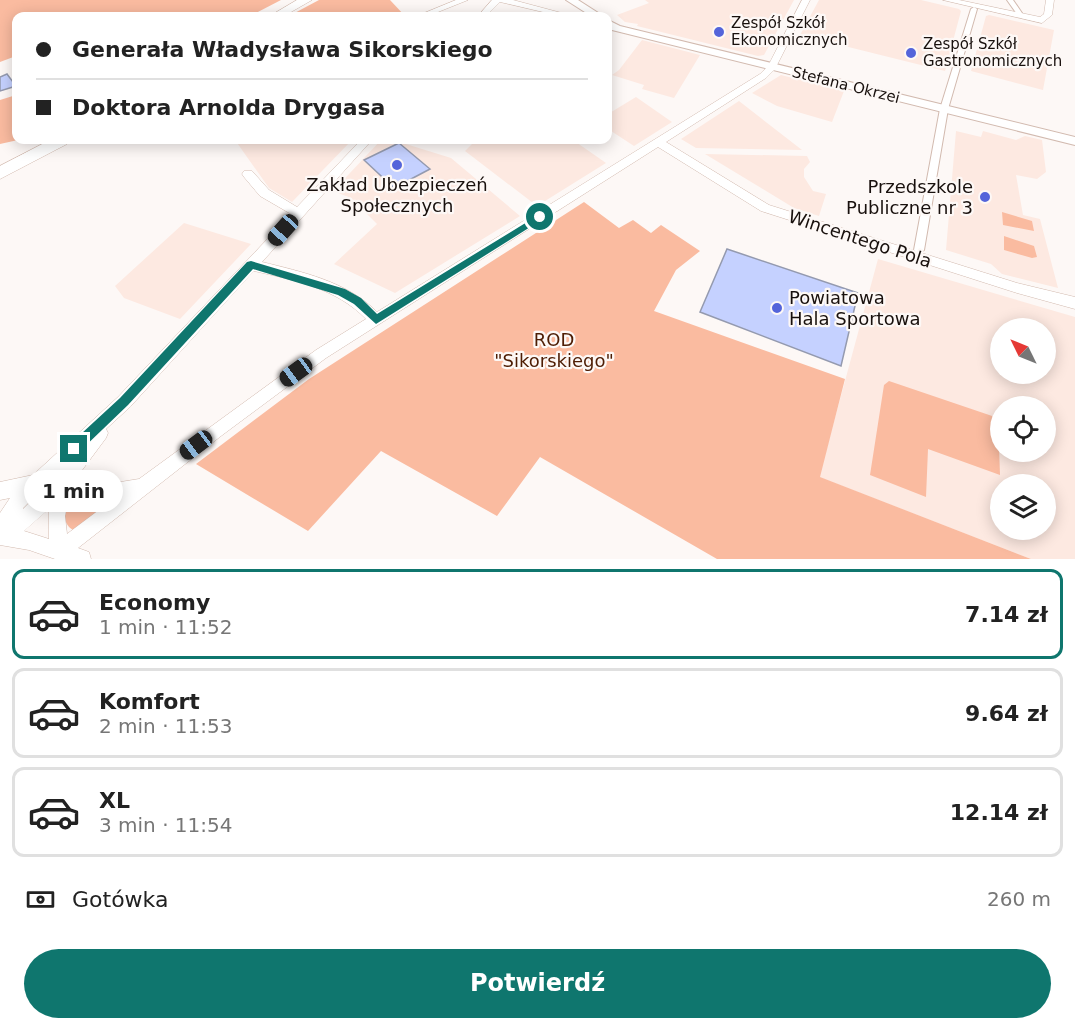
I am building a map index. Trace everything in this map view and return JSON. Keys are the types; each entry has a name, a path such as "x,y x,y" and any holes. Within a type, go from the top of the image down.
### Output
{"main road":[{"path":"284,12 306,0"},
{"path":"0,161 34,144"},
{"path":"0,173 54,144"}],"street":[{"path":"432,12 464,0"},
{"path":"486,12 497,0"},
{"path":"502,0 552,12"},
{"path":"571,0 591,12"},
{"path":"60,551 142,486 296,372 764,76 772,67 806,0"},
{"path":"947,0 1037,20 1045,19 1048,15 1050,0"},
{"path":"1010,0 1021,16"},
{"path":"919,250 944,109 974,9"},
{"name":"Stefana Okrzei","path":"612,27 1075,141"},
{"name":"Wincentego Pola","path":"658,142 765,208 951,268 1075,303"},
{"path":"0,536 11,509 124,402 363,144"},
{"path":"248,174 259,190 278,204 299,213"},
{"path":"251,265 342,292 358,301 376,320"},
{"path":"0,536 31,515 64,481 124,402"},
{"path":"0,491 37,482 64,481 102,494 113,494 142,486"},
{"path":"60,551 56,516 64,481"},
{"path":"0,536 29,541 82,559"}],"shaded area":[{"name":"Zespół Szkół Ekonomicznych","path":"645,0 794,0 764,55 758,56 637,26 638,24 625,22 617,15 649,3"},
{"name":"Zespół Szkół Gastronomicznych","path":"819,0 921,0 959,9 961,11 945,71 800,35"},
{"path":"986,16 1054,30 1043,90 971,71"},
{"path":"642,40 700,55 674,98 642,89 644,85 612,75 619,70"},
{"path":"781,75 844,91 832,122 777,106 752,93"},
{"path":"636,97 672,122 634,146 612,132 612,112"},
{"path":"739,101 802,150 696,148 681,139"},
{"name":"Przedszkole Publiczne nr 3","path":"956,131 981,137 983,131 1016,140 1025,136 1042,140 1046,172 1037,179 1016,175 1023,215 1040,219 1058,288 1002,274 991,264 946,250"},
{"path":"238,144 348,144 292,202 269,188"},
{"path":"377,144 406,144 451,158 520,216 395,293 334,264 377,224 351,198 333,191"},
{"path":"472,144 579,144 606,163 537,206 465,151"},
{"path":"705,154 807,156 810,162 804,169 804,177 813,191 826,194 819,216 794,208"},
{"path":"184,223 251,244 180,319 124,298 115,286"},
{"path":"878,259 1075,317 1075,559 1031,559 819,477"}],"green space":[{"path":"0,0 281,0 258,12 12,12 12,58 0,62"},
{"path":"319,0 390,0 401,12 296,12"},
{"path":"12,96 12,141 0,144 0,100"},
{"name":"ROD \"Sikorskiego\"","path":"584,202 619,228 633,220 651,233 661,225 700,251 676,270 654,311 845,379 820,477 1031,559 717,559 540,457 497,516 381,451 308,531 196,464 309,379"},
{"path":"1002,212 1032,221 1034,231 1003,225"},
{"path":"1004,236 1034,246 1037,257 1032,258 1004,250"},
{"path":"889,381 990,415 990,462 1000,462 1000,474 928,449 926,497 870,475 884,385"},
{"path":"70,491 103,509 73,530 65,518"}],"building":[{"path":"7,74 12,81 12,87 0,91 0,77"},
{"name":"Zakład Ubezpieczeń Społecznych","path":"400,144 430,169 394,188 364,160"},
{"name":"Powiatowa Hala Sportowa","path":"727,249 858,293 841,366 700,312"}],"place":[{"name":"Zespół Szkół Ekonomicznych","path":"719,32"},
{"name":"Zespół Szkół Gastronomicznych","path":"911,53"},
{"name":"Zakład Ubezpieczeń Społecznych","path":"397,165"},
{"name":"Przedszkole Publiczne nr 3","path":"985,197"},
{"name":"Powiatowa Hala Sportowa","path":"777,308"}],"route":[{"path":"74,449 124,402 251,265 342,292 358,301 376,320 540,217"}]}
